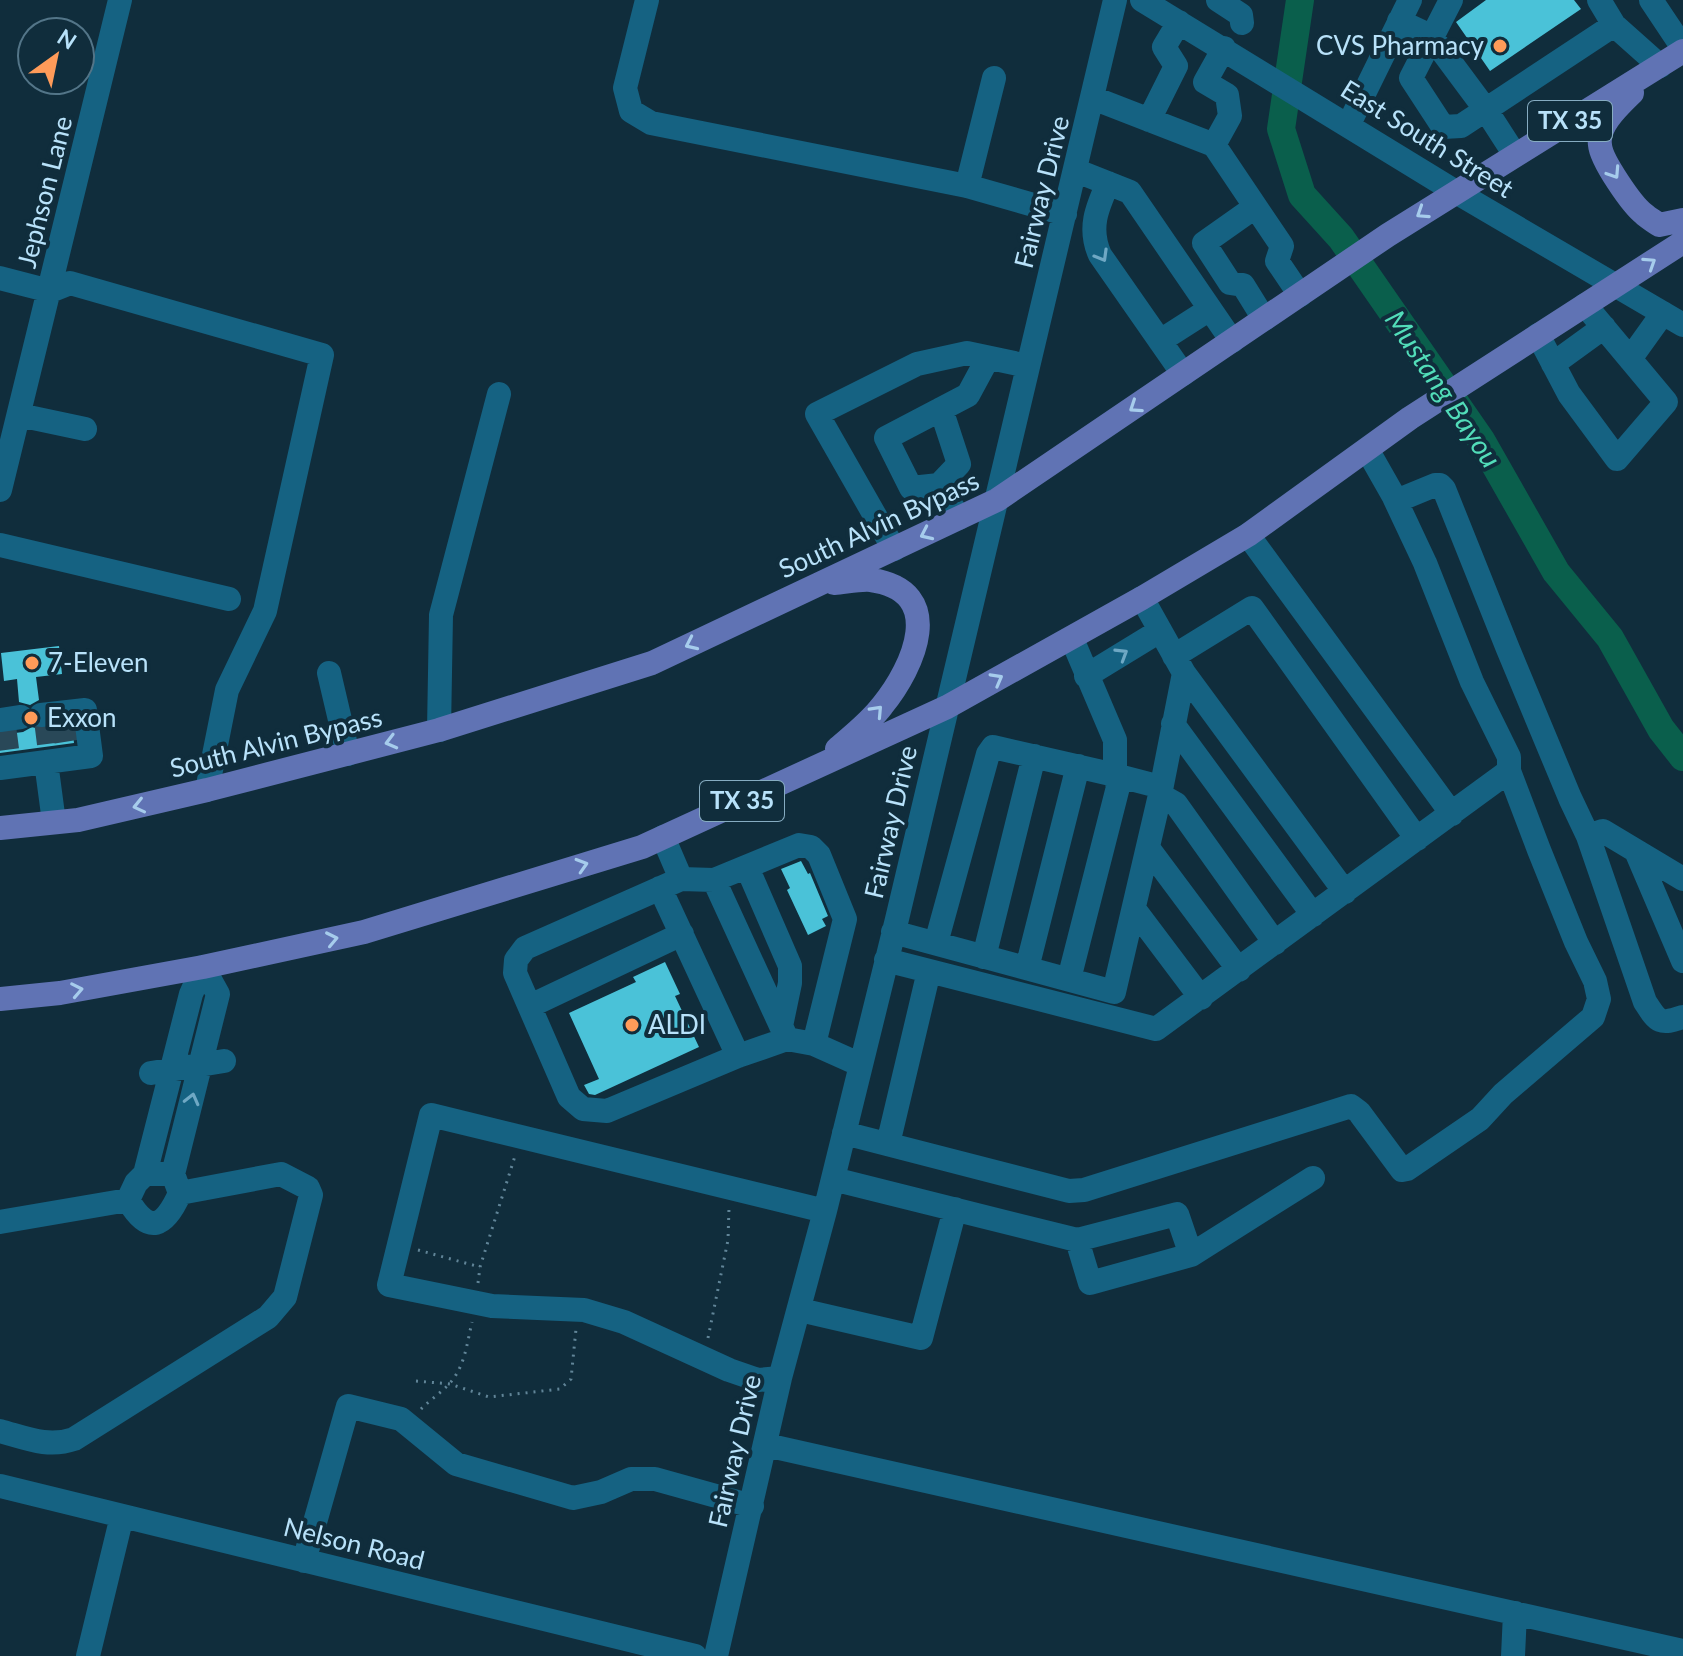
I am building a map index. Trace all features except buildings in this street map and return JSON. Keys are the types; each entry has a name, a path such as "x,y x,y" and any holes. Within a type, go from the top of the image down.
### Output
{"main road":[{"name":"South Alvin Bypass","path":"0,828 78,820 207,790 439,730 652,663 997,500 1388,235 1683,50"},
{"path":"1660,66 1614,110 1599,145 1608,165 1641,213 1659,225 1683,220"},
{"name":"TX 35","path":"0,999 60,993 203,967 364,932 642,847 947,707 1072,639 1248,535 1410,418 1683,242"},
{"path":"817,585 868,580 893,585 909,597 919,620 919,638 912,660 882,707 821,765"}],"street":[{"name":"Jephson Lane","path":"0,490 120,0"},
{"path":"647,0 625,88 631,111 651,123 967,186 1065,214"},
{"name":"Fairway Drive","path":"716,1656 780,1378 833,1179 1077,171 1115,0"},
{"name":"East South Street","path":"1142,0 1181,14 1224,48 1456,192 1673,319"},
{"path":"1218,0 1241,15 1242,23"},
{"path":"1451,0 1411,78 1443,127 1461,126 1614,25"},
{"path":"1599,0 1614,25 1660,66"},
{"path":"1651,0 1683,50"},
{"path":"1349,124 1405,11 1431,36 1515,155"},
{"path":"1181,14 1164,47 1176,66 1227,95 1230,116 1214,145"},
{"path":"1205,82 1224,48"},
{"path":"1149,120 1176,66"},
{"path":"967,186 994,78"},
{"path":"1093,98 1214,145 1282,246 1277,261 1243,285 1230,283 1204,243 1255,207"},
{"path":"1077,171 1130,192 1232,341"},
{"path":"1108,183 1094,217 1094,242 1183,374"},
{"path":"1277,261 1300,295"},
{"path":"0,278 50,291 70,283 322,355 265,611 227,690 207,790"},
{"path":"1243,285 1264,319"},
{"path":"1538,335 1569,394 1617,459 1666,402 1585,305"},
{"path":"1160,341 1210,309"},
{"path":"1630,359 1673,319"},
{"path":"1553,364 1604,327"},
{"path":"894,549 817,414 917,364 967,353 1028,366"},
{"path":"941,409 959,464 939,485 911,488 886,438 941,409 968,395 988,358"},
{"path":"439,730 441,615 499,394"},
{"path":"19,415 85,429"},
{"path":"844,1133 1069,1191 1084,1190 1351,1106 1359,1112 1402,1170 1480,1119 1503,1094 1593,1017 1599,999 1595,981 1576,942 1509,771 1509,757 1472,682 1425,563 1368,451"},
{"path":"939,485 959,518"},
{"path":"1396,501 1435,485 1444,489 1513,663 1588,836 1645,1002 1657,1020 1666,1023 1683,1017"},
{"path":"1248,535 1452,814"},
{"path":"0,545 229,599"},
{"path":"1142,598 1158,632 1179,665 1345,892"},
{"path":"1109,1017 1161,791 1173,724 1179,665 1252,608 1417,839"},
{"path":"1086,676 1158,632"},
{"path":"1069,979 1118,787 1115,740 1072,639"},
{"path":"329,673 348,754"},
{"path":"29,719 85,710 91,756 35,759 54,822"},
{"path":"1173,724 1313,915"},
{"path":"936,943 988,754 993,747 1115,775 1161,791 1176,804 1275,943"},
{"path":"984,957 1034,756"},
{"path":"1027,968 1078,766"},
{"path":"886,960 1156,1029 1509,771"},
{"path":"1588,836 1603,831 1683,879"},
{"path":"663,837 682,934 738,1056"},
{"path":"784,1032 738,1056 607,1111 583,1109 569,1097 515,973 516,960 525,948 670,883 714,880 799,845 811,847 819,855 845,919 814,1044"},
{"path":"1148,848 1239,970"},
{"path":"1636,851 1683,961"},
{"path":"747,867 790,966 784,1032"},
{"path":"714,880 784,1032 861,1065"},
{"path":"1134,909 1201,998"},
{"path":"893,932 1114,992"},
{"path":"530,1006 682,934"},
{"path":"128,1200 138,1216 149,1224 161,1222 171,1214 213,1063 218,994 203,967"},
{"path":"128,1200 136,1183 145,1174 162,1071 203,967"},
{"path":"888,1144 929,971"},
{"path":"162,1071 213,1063"},
{"path":"780,1378 758,1380 624,1322 579,1310 492,1306 389,1285 431,1115 825,1211"},
{"path":"0,1431 44,1443 59,1444 74,1439 268,1317 285,1297 311,1195 308,1188 281,1174 177,1184 145,1174"},
{"path":"1077,1240 1090,1283 1191,1255 1313,1178"},
{"path":"833,1179 1077,1240 1177,1214 1191,1255"},
{"path":"0,1222 128,1200"},
{"path":"800,1310 921,1338 955,1209"},
{"path":"304,1561 348,1406 401,1419 456,1464 573,1498 601,1492 631,1479 655,1479 752,1506"},
{"path":"766,1445 1515,1613 1647,1649 1683,1651"},
{"name":"Nelson Road","path":"0,1486 695,1656"},
{"path":"88,1656 122,1516"},
{"path":"1513,1656 1515,1613"}],"path":[{"path":"702,1357 714,1317 728,1240 730,1188"},
{"path":"399,1244 480,1267"},
{"path":"416,1381 450,1384 489,1397 560,1389 571,1379 579,1310"}],"waterway":[{"name":"Mustang Bayou","path":"1300,0 1281,129 1302,195 1341,238 1481,440 1556,572 1610,638 1661,729 1683,757"}],"tunnel":[{"path":"63,718 68,750"},
{"path":"46,720 50,752"},
{"path":"4,726 8,757"}],"place":[{"name":"CVS Pharmacy","path":"1500,46"},
{"name":"7-Eleven","path":"32,663"},
{"name":"Exxon","path":"31,718"},
{"name":"ALDI","path":"632,1025"}]}
